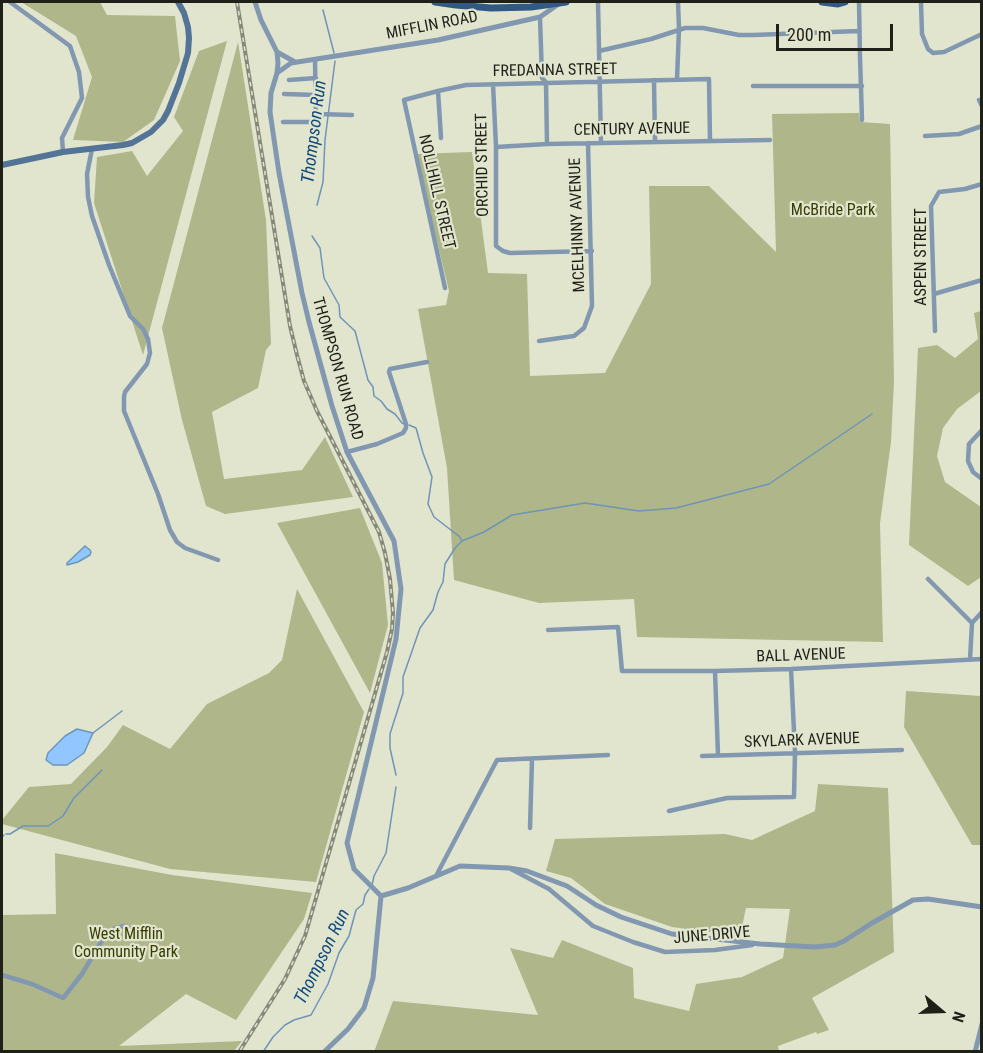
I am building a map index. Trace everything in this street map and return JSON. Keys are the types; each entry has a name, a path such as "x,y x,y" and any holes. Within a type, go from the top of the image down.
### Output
{"main road":[{"path":"2,165 63,152 132,143 151,132 163,120 176,92 188,53 188,27 184,12 178,2"},
{"path":"435,2 491,8 563,2"},
{"path":"822,2 838,4 846,2"}],"street":[{"path":"10,2 70,46 80,72 82,99 62,138 63,152"},
{"name":"THOMPSON RUN ROAD","path":"255,2 261,20 277,51 277,73 271,93 270,112 290,233 309,322 347,452 394,541 401,590 396,639 346,843 354,869 381,896"},
{"name":"MIFFLIN ROAD","path":"297,62 438,40 540,18 563,2"},
{"name":"MCELHINNY AVENUE","path":"598,2 601,142"},
{"path":"677,79 678,2"},
{"path":"859,2 862,120"},
{"path":"921,2 922,34 928,49 933,53 944,52 981,34"},
{"path":"540,18 542,78 546,82 547,144"},
{"path":"598,51 651,39 679,29 703,28 739,35 859,31"},
{"path":"277,51 297,62"},
{"path":"283,122 316,122 315,60"},
{"path":"277,73 287,65 297,62"},
{"path":"290,80 316,78"},
{"name":"FREDANNA STREET","path":"404,100 466,85 709,79 710,141"},
{"path":"654,80 655,142"},
{"name":"ORCHID STREET","path":"493,84 496,147 496,246 510,253 592,250"},
{"path":"753,86 862,86"},
{"path":"438,91 441,138"},
{"path":"284,94 316,94"},
{"name":"NOLLHILL STREET","path":"404,100 445,288"},
{"path":"979,100 981,106"},
{"path":"317,114 352,115"},
{"path":"925,136 959,134 981,126"},
{"name":"CENTURY AVENUE","path":"496,147 601,142 770,140"},
{"name":"MCELHINNY AVENUE","path":"539,341 574,336 584,328 592,306 588,143"},
{"path":"92,149 87,174 92,216 130,316 143,329 148,339 150,353 147,364 125,392 124,411 170,530 177,542 185,548 218,560"},
{"name":"ASPEN STREET","path":"935,332 931,206 939,192 965,189 981,184"},
{"path":"934,294 981,280"},
{"path":"347,452 377,444 403,433 406,426 390,369 427,362"},
{"path":"981,430 969,444 968,461 973,472 981,479"},
{"path":"928,579 972,622"},
{"path":"970,660 972,622 981,612"},
{"name":"BALL AVENUE","path":"548,630 618,627 622,671 791,669 981,659"},
{"path":"669,811 728,798 794,797 795,752 791,669"},
{"path":"715,671 718,755"},
{"name":"SKYLARK AVENUE","path":"702,756 902,750"},
{"path":"436,876 497,760 608,755"},
{"path":"530,828 532,759"},
{"path":"324,1052 348,1029 363,1008 373,978 381,896 408,888 460,866 527,871 567,885 596,905 621,917 672,934 760,944 815,947 835,945 913,900 928,899 981,906"},
{"name":"JUNE DRIVE","path":"509,868 549,889 593,926 665,952 715,950 760,944"},
{"path":"2,975 32,984 63,998 82,974 104,937 115,928 125,926 131,929"},
{"path":"975,1052 981,1024"}],"green space":[{"path":"21,2 100,2 107,15 175,16 180,61 154,120 123,142 73,140 92,77 76,36"},
{"path":"227,41 143,355 94,203 97,157 132,151 147,176 183,131 174,117 199,51"},
{"path":"238,42 266,220 271,344 266,350 258,388 212,412 224,479 302,470 325,437 353,497 225,514 206,506 182,420 162,328"},
{"name":"McBride Park","path":"859,113 860,122 890,124 894,381 891,442 880,523 883,642 637,637 634,599 539,603 454,580 447,468 418,309 446,305 449,291 416,154 472,152 488,273 527,274 530,376 605,373 651,284 649,186 709,186 776,252 772,114"},
{"path":"981,311 981,391 957,409 943,428 937,456 945,482 981,507 981,577 968,586 909,545 918,348 937,345 955,358 978,339 974,313"},
{"path":"360,508 382,563 388,625 370,693 277,523"},
{"path":"297,589 364,712 316,882 170,869 2,824 2,820 29,787 71,784 107,747 123,725 170,749 207,704 269,673 282,660"},
{"path":"906,691 981,696 981,845 972,845 904,727"},
{"path":"818,784 888,788 894,952 812,998 829,1030 817,1034 816,1032 778,1046 779,1052 374,1052 393,1001 538,1015 510,948 553,958 562,940 633,968 634,998 689,1011 696,984 742,977 783,958 790,909 746,908 740,936 672,927 605,904 571,878 546,871 555,839 725,834 752,840 815,811"},
{"name":"West Mifflin Community Park","path":"55,853 172,875 312,893 304,919 236,1020 186,994 119,1046 242,1041 234,1051 2,1051 2,915 56,914"}],"water":[{"path":"85,546 90,550 90,555 67,565 67,563"},
{"path":"77,729 93,733 84,753 67,765 53,765 46,760 48,753 65,736"}],"waterway":[{"name":"Thompson Run","path":"323,10 334,53"},
{"name":"Thompson Run","path":"317,205 323,182 325,140 335,61"},
{"name":"Thompson Run","path":"312,236 320,248 324,278 339,305 340,317 355,331 374,396 404,424"},
{"path":"462,541 484,532 512,515 585,503 639,511 676,508 769,484 872,414"},
{"name":"Thompson Run","path":"396,775 390,748 390,734 403,693 403,677 420,628 433,610 443,582 445,564 462,541 434,517 428,504 432,477 416,428 409,425"},
{"path":"93,733 122,711"},
{"path":"6,834 23,826 48,826 63,816 74,798 102,770"},
{"name":"Thompson Run","path":"372,885 386,853 396,787"},
{"name":"Thompson Run","path":"263,1052 285,1025 311,1015 328,984 339,953 349,936 356,910 363,904 369,889"}],"railway":[{"path":"237,2 290,326 297,355 304,381 317,411 379,532 390,579 393,613 387,652 305,936 285,979 239,1052"}]}
